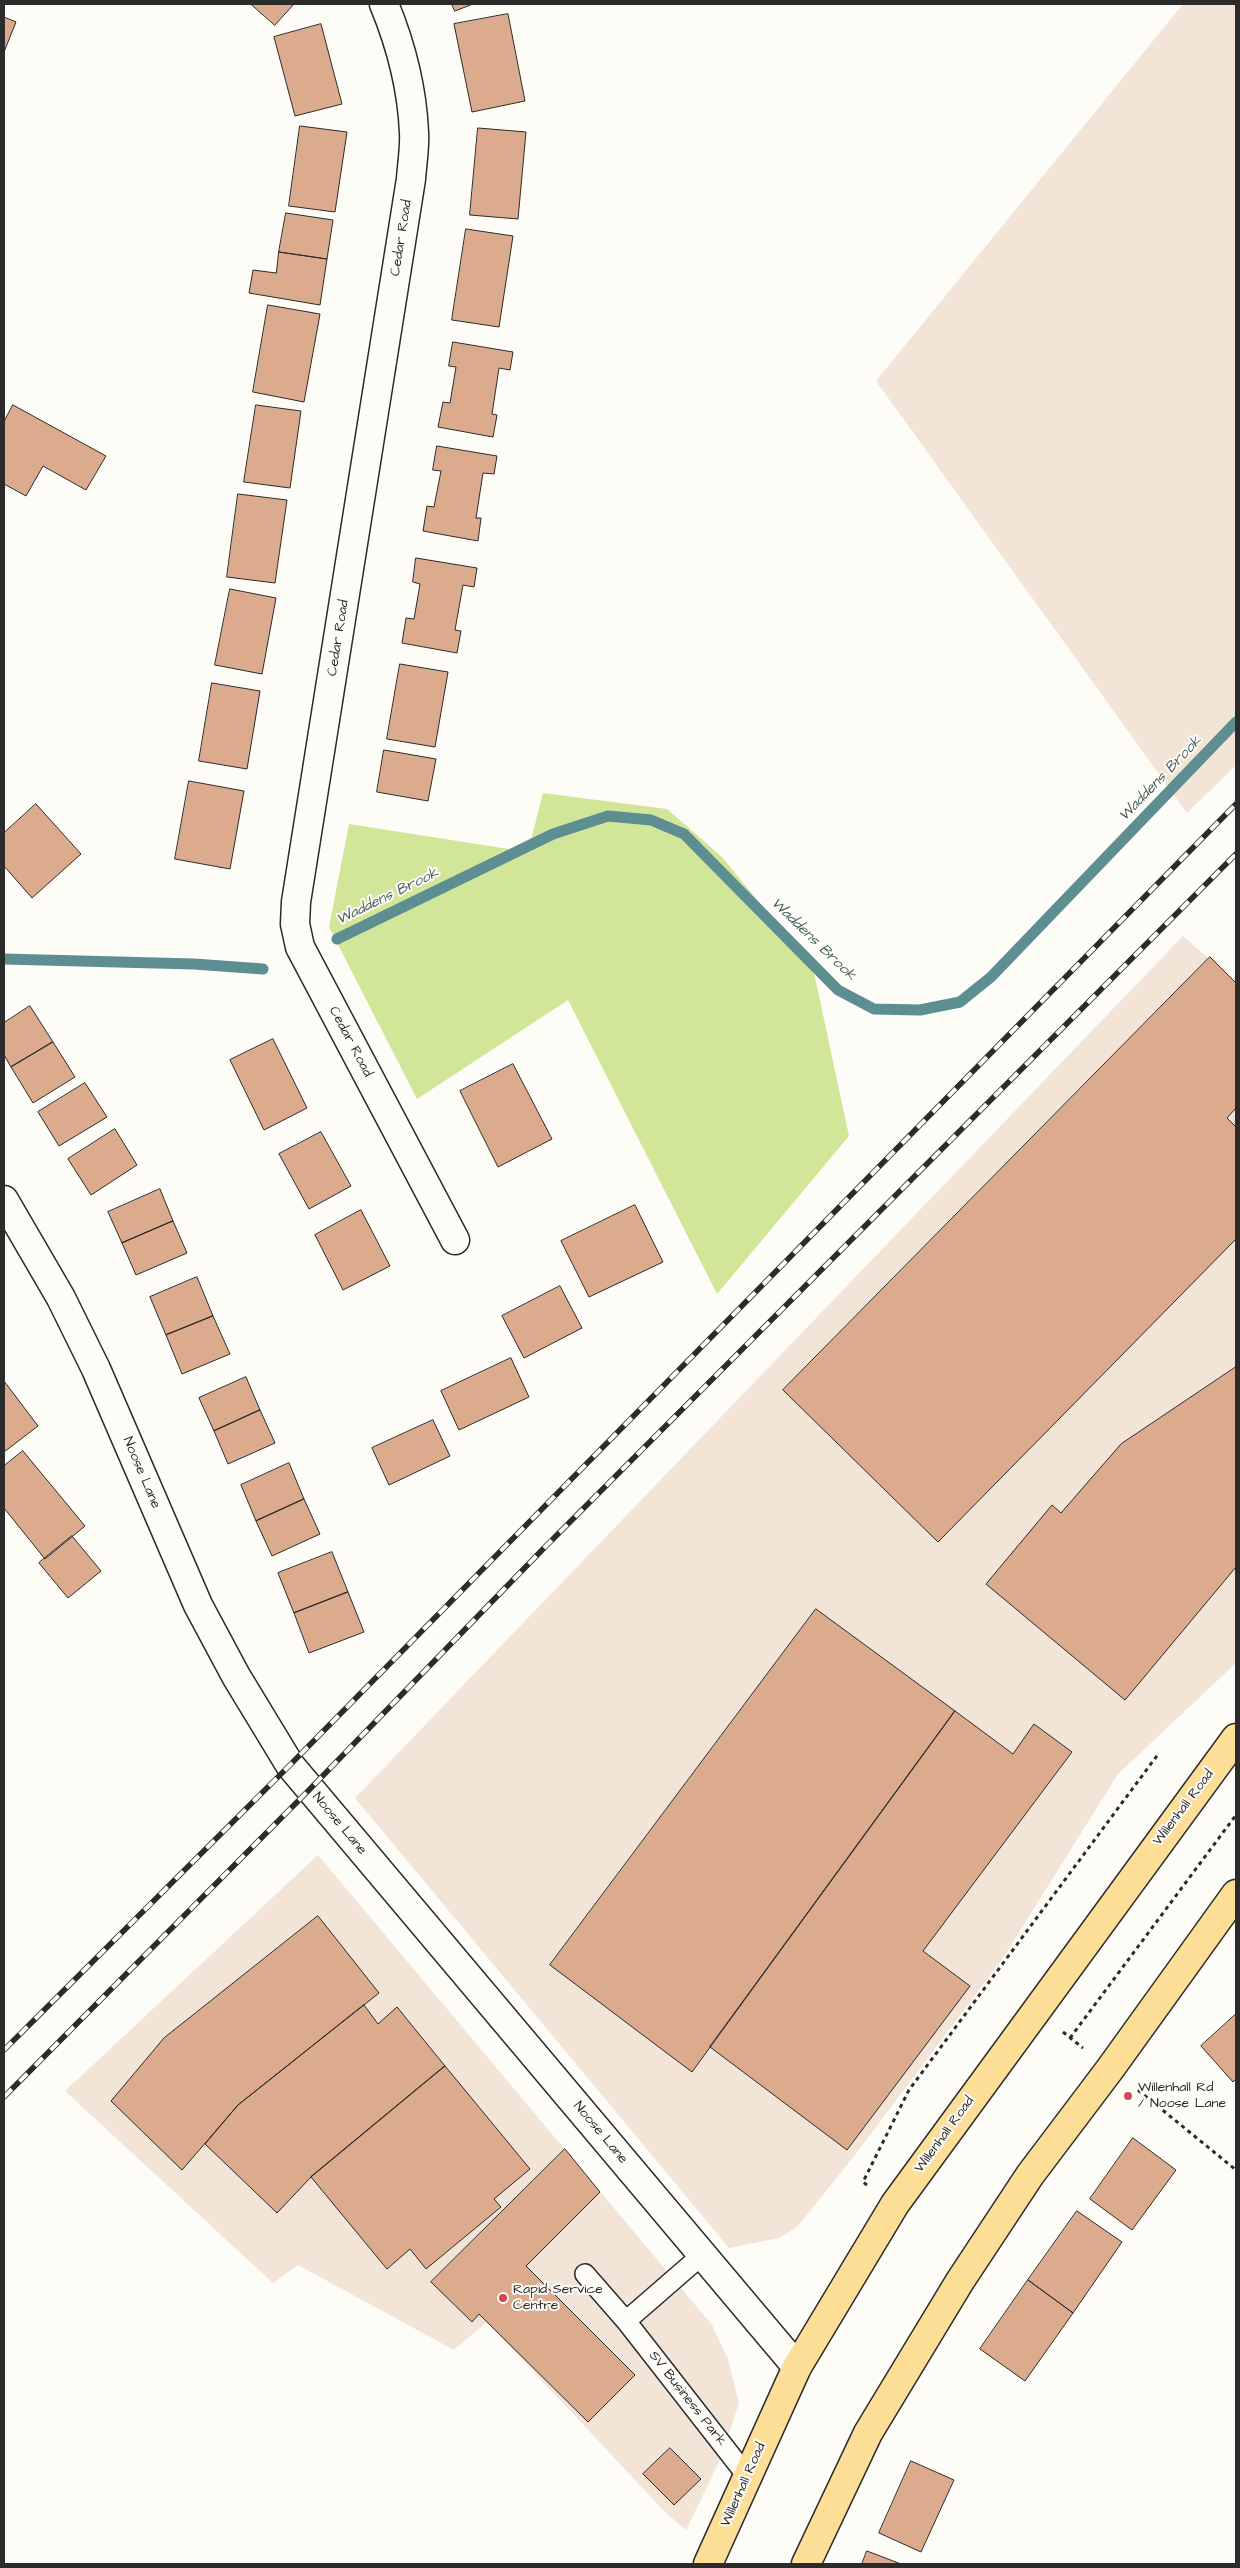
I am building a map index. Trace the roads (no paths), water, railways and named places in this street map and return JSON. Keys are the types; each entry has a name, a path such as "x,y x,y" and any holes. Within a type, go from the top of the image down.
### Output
{"highway":[{"name":"Willenhall Road","path":"708,2564 797,2367 895,2204 1236,1738"},
{"path":"806,2564 868,2433 960,2281 1030,2175 1236,1894"}],"street":[{"name":"Cedar Road","path":"384,4 394,29 408,77 414,133 411,179 297,892 295,924 300,947 454,1240"},
{"name":"Noose Lane","path":"4,1200 62,1298 92,1360 198,1605 240,1683 290,1765 797,2367"}],"lane":[{"path":"626,2322 702,2255"},
{"name":"SV Business Park","path":"585,2274 626,2322 747,2476"}],"waterway":[{"name":"Waddens Brook","path":"337,939 553,834 608,816 651,820 684,834 838,990 874,1009 920,1010 960,1002 991,977 1236,722"},
{"name":"Waddens Brook","path":"4,959 194,964 263,969"}],"railway":[{"path":"4,2050 290,1765 1236,804"},
{"path":"4,2097 310,1789 545,1547 1236,854"}],"place":[{"name":"Willenhall Rd / Noose Lane","path":"1128,2096"},
{"name":"Rapid Service Centre","path":"503,2298"}]}
